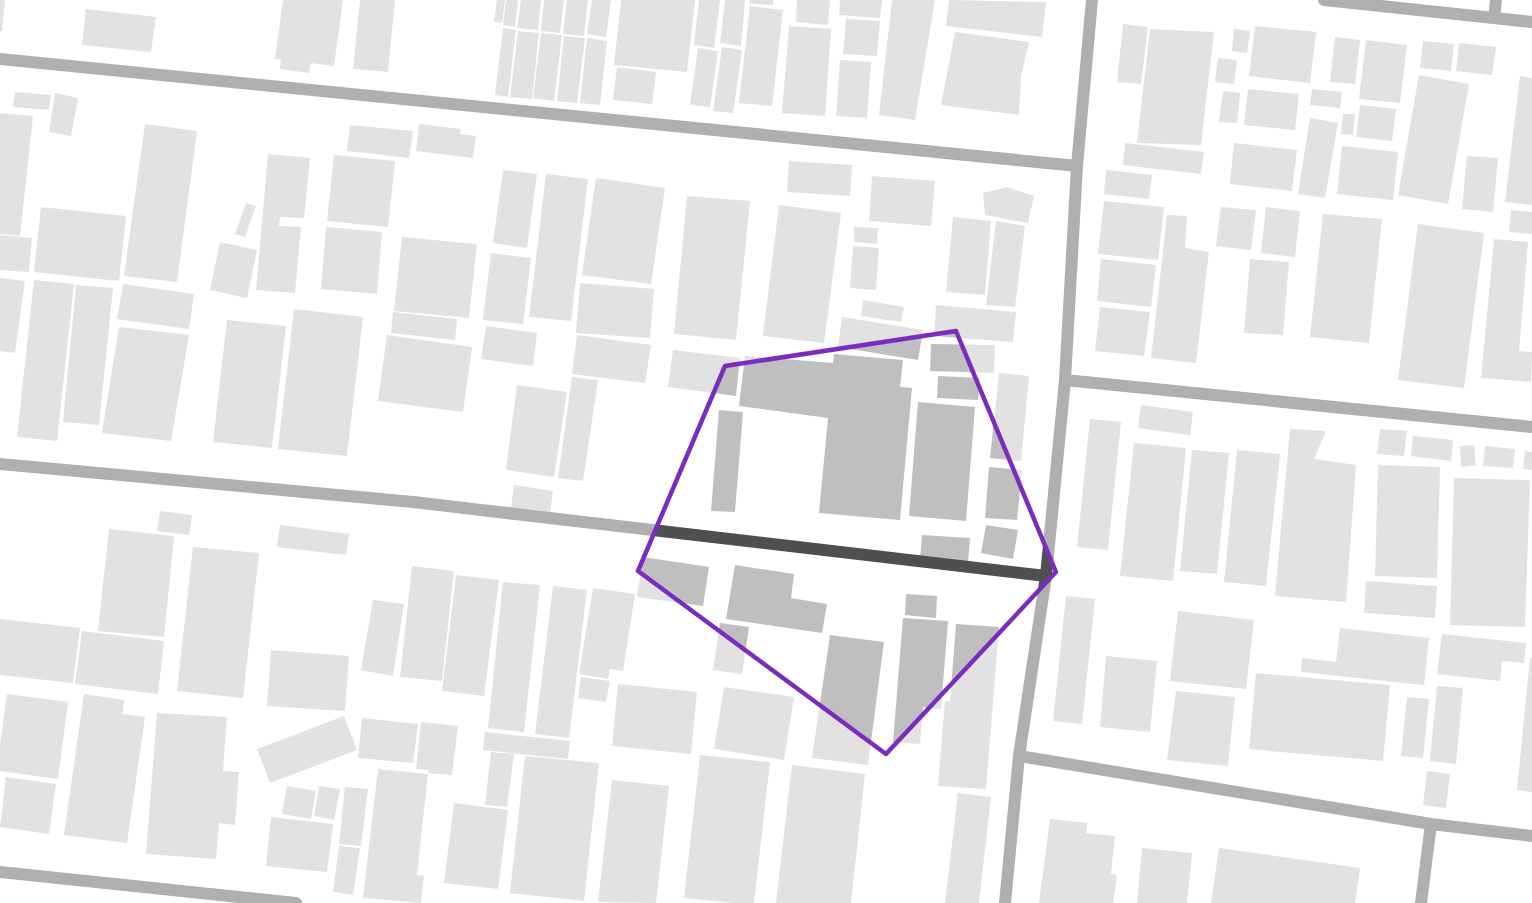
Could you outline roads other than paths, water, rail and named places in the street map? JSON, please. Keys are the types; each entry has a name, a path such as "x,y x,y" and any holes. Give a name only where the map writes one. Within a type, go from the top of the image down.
{"street":[{"path":"1005,903 1019,756 1046,576 1065,380 1077,166 1092,0"},
{"path":"1324,0 1532,22"},
{"path":"1494,18 1496,0"},
{"path":"0,58 1077,166"},
{"path":"1065,380 1532,428"},
{"path":"0,464 413,502 1046,576"},
{"path":"1019,756 1431,824 1532,836"},
{"path":"1421,903 1431,824"},
{"path":"0,872 296,903"}]}
